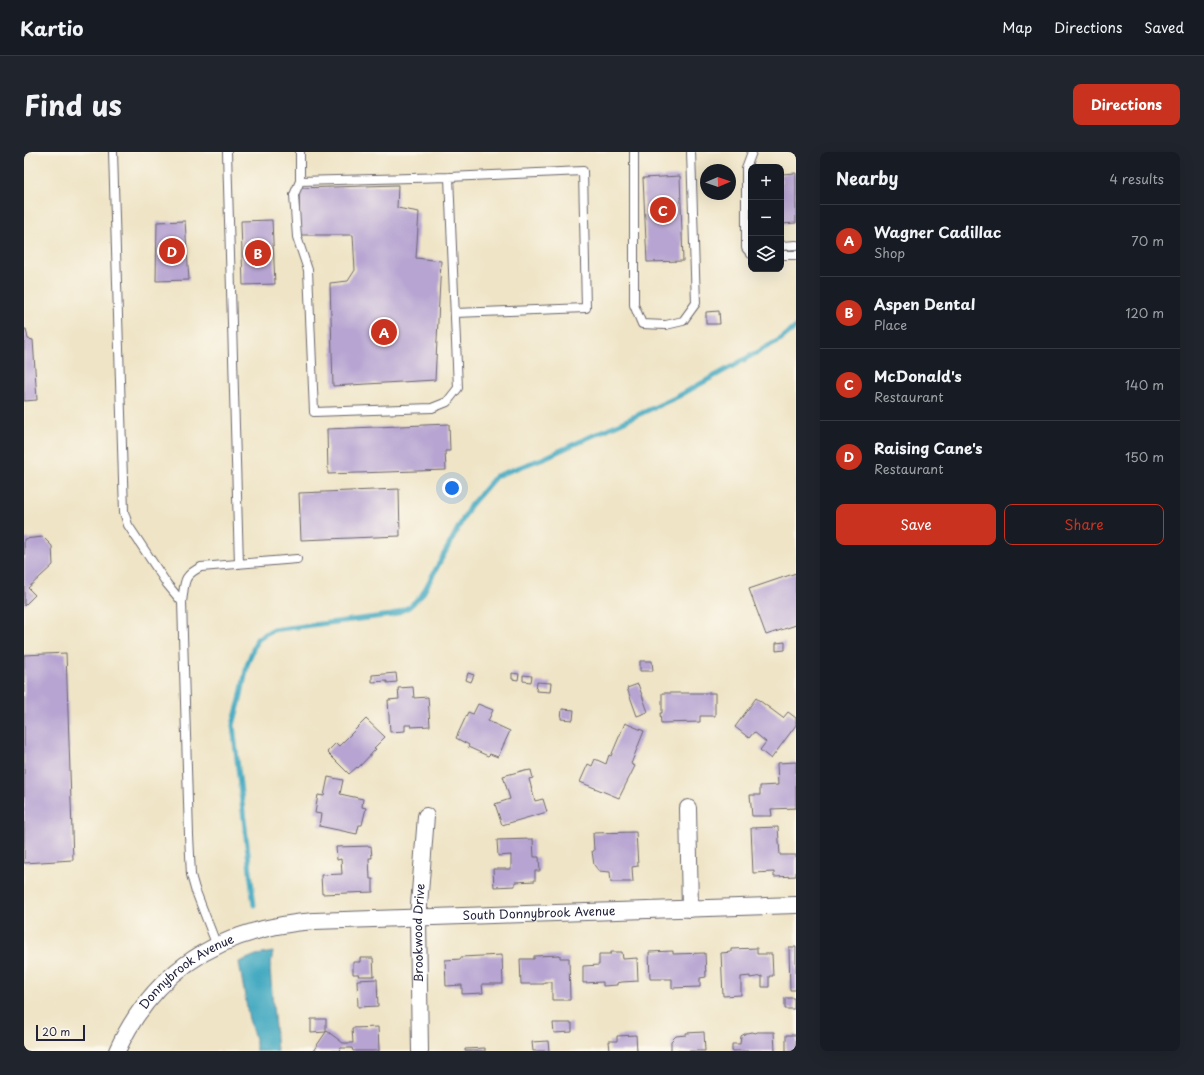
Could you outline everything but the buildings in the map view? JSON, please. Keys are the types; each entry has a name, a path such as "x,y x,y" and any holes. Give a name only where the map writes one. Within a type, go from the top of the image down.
{"street":[{"path":"688,808 690,909"},
{"name":"Brookwood Drive","path":"420,1051 418,918 426,816"},
{"name":"South Donnybrook Avenue","path":"282,925 314,921 796,905"},
{"name":"Donnybrook Avenue","path":"117,1051 133,1019 144,1005 165,981 197,956 244,934 282,925"}],"lane":[{"path":"113,152 124,512 128,525 167,584 182,602"},
{"path":"226,152 239,564"},
{"path":"300,152 300,181 294,195 297,236 308,270 314,412 432,408 447,402 458,388 449,177"},
{"path":"634,152 634,305 642,324 666,325 683,321 696,303 691,152"},
{"path":"749,236 746,168 752,152"},
{"path":"300,181 449,177 583,171 586,308 455,313"},
{"path":"784,246 796,245"},
{"path":"784,255 796,254"},
{"path":"217,946 194,889 191,875 182,602 185,582 191,572 201,567 297,559"}],"water":[{"path":"273,952 270,969 277,1051 256,1051 256,1042 249,1020 239,962 256,955"}],"waterway":[{"path":"254,905 233,725 247,665 257,639 272,630 392,615 409,607 422,595 470,506 496,476 544,458 677,397 781,339 796,327"}],"place":[{"name":"McDonald's","path":"663,210"},
{"name":"Raising Cane's","path":"172,251"},
{"name":"Aspen Dental","path":"258,253"},
{"name":"Wagner Cadillac","path":"384,332"}]}
